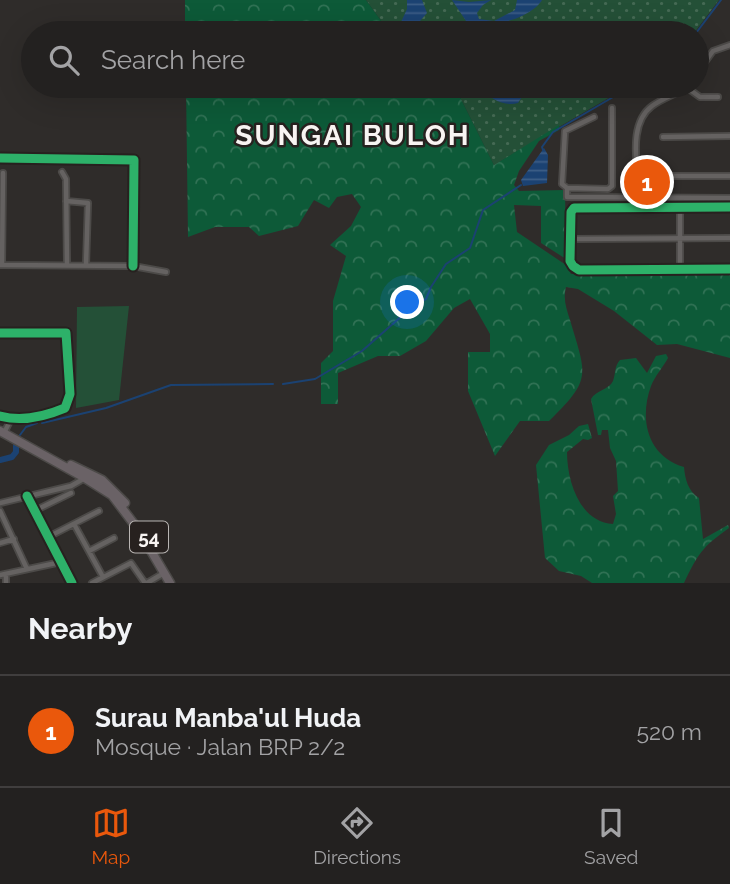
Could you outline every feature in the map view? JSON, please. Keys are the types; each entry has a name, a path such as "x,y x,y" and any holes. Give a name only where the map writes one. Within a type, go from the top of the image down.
{"highway":[{"name":"54","path":"2,432 54,460 102,480 118,495 144,529 173,583"},
{"path":"71,467 82,472 85,478 97,480 118,495"},
{"name":"54","path":"85,478 108,492 125,510 161,575 173,583"}],"street":[{"path":"709,56 713,51 730,45"},
{"path":"709,97 718,97"},
{"path":"665,98 654,104 644,115 637,134 637,170 645,176 730,176"},
{"path":"594,117 565,131 562,184 567,188 608,189 612,186 611,108"},
{"path":"663,137 730,136"},
{"path":"0,158 134,160 133,266"},
{"path":"62,172 66,179 67,265"},
{"path":"3,173 1,265 133,266 166,272"},
{"path":"567,188 567,197 730,198"},
{"path":"574,188 574,197"},
{"path":"66,201 88,203 86,265"},
{"path":"730,207 576,207 571,212 571,264 579,270 730,269"},
{"path":"680,207 680,269"},
{"path":"571,239 730,238"},
{"path":"0,333 65,333 70,394 65,408 52,414 1,419"},
{"path":"2,432 11,419"},
{"path":"71,467 76,478 71,485"},
{"path":"0,503 71,485 85,478"},
{"path":"34,511 71,492"},
{"path":"27,496 72,583"},
{"path":"0,511 27,569"},
{"path":"48,537 99,511"},
{"path":"74,524 102,580"},
{"path":"89,551 114,538"},
{"path":"0,543 14,539"},
{"path":"6,583 3,575 61,562"},
{"path":"92,583 131,563 146,583 161,575 161,583"}],"green space":[{"path":"185,0 366,0 381,21 185,21"},
{"path":"366,0 719,0 703,21 381,21"},
{"path":"186,98 460,98 494,165 559,125 559,130 539,141 519,171 514,185 519,191 565,190 566,259 541,243 541,206 514,205 517,232 566,265 571,274 730,274 730,358 677,344 657,345 614,311 578,289 566,287 566,307 582,365 579,385 549,421 520,421 495,456 468,391 468,352 490,352 490,334 470,299 454,308 426,341 400,356 378,356 338,373 338,404 321,404 321,363 333,351 333,301 346,256 330,245 351,226 361,207 352,194 337,197 329,208 314,200 298,226 259,236 249,227 215,227 188,237"},
{"path":"460,98 608,98 494,165"},
{"path":"129,306 119,400 76,408 77,307"},
{"path":"666,354 668,358 653,382 647,399 646,423 649,435 662,454 671,462 684,467 688,484 699,498 703,539 728,525 729,528 702,552 684,583 592,583 581,576 559,571 545,558 536,465 549,445 569,435 579,426 588,424 592,438 583,439 567,452 569,475 577,498 591,516 613,524 616,514 613,496 618,491 616,461 610,448 608,430 602,430 601,435 598,435 591,399 611,384 620,360 636,358 647,373 656,356"}],"water":[{"path":"407,0 422,0 427,13 420,21 401,21 407,9"},
{"path":"452,0 491,0 477,13 479,19 494,21 466,21"},
{"path":"517,0 542,0 535,8 511,20 494,21 515,10"},
{"path":"492,98 521,98 518,103 502,103"},
{"path":"544,148 548,155 547,183 523,186 521,180"}],"waterway":[{"path":"705,21 721,0"},
{"path":"543,150 542,147 553,132 611,98"},
{"path":"283,384 315,379 362,351 412,307 426,299 446,264 470,248 483,210 521,185"},
{"path":"42,423 106,408 171,385 273,384"},
{"path":"20,435 26,427 37,423"},
{"path":"0,460 12,457 16,446"}],"cycle path":[{"path":"0,158 134,160 133,266"},
{"path":"730,207 574,208 571,212 570,261 579,270 730,269"},
{"path":"0,333 66,333 70,394 65,408 50,413 25,418 0,416"},
{"path":"27,496 72,583"}],"place":[{"name":"Surau Manba'ul Huda","path":"647,182"}],"district":[{"name":"SUNGAI BULOH","path":"353,135"}]}
